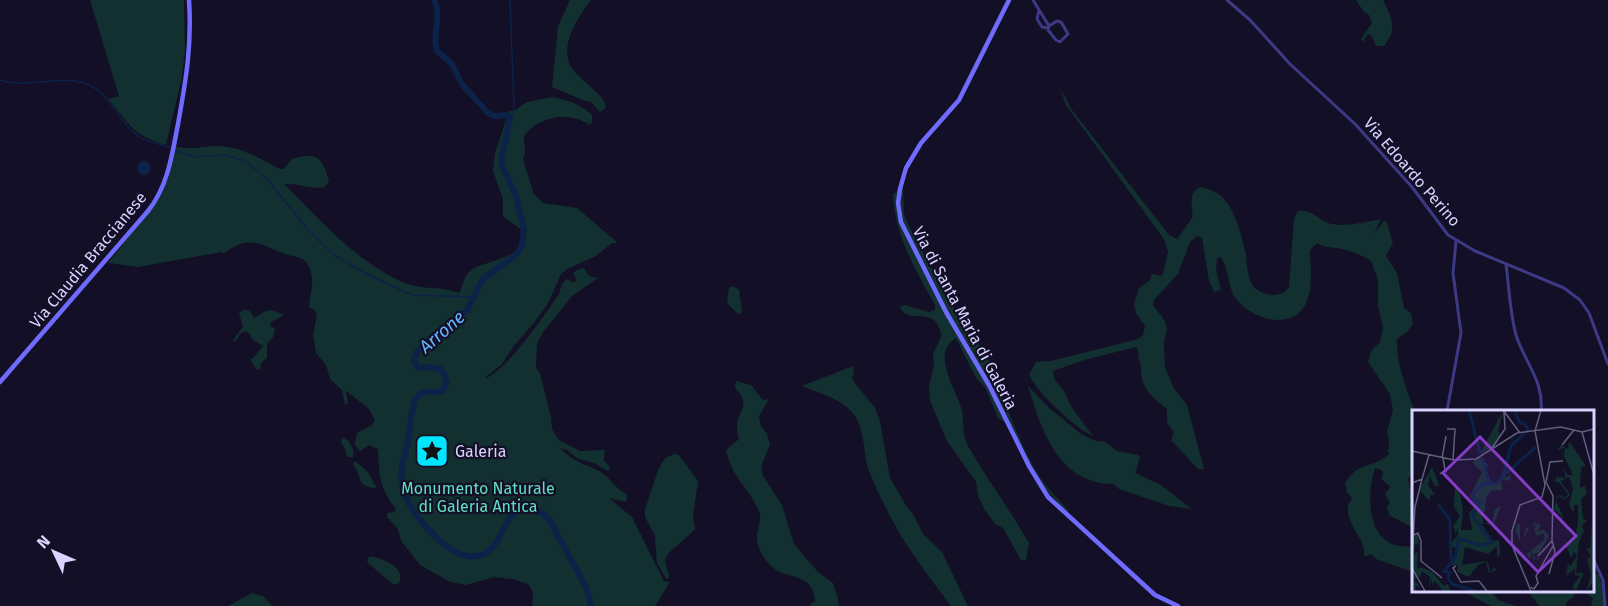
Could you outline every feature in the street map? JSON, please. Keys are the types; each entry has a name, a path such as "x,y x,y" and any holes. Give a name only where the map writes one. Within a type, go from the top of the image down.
{"street":[{"name":"Via Claudia Braccianese","path":"0,382 148,211 159,195 171,162 187,79 191,46 189,0"},
{"name":"Via di Santa Maria di Galeria","path":"1009,0 958,100 921,143 906,168 898,203 901,222 946,312 1048,497 1155,595 1178,606"},
{"path":"1033,0 1039,10 1049,27 1058,41 1068,36 1068,32 1059,21 1049,27 1042,27 1036,19 1039,10"},
{"name":"Via Edoardo Perino","path":"1227,0 1250,20 1290,64 1355,124 1412,187 1444,230 1456,241 1556,284 1580,300 1589,313 1608,364"},
{"path":"1446,410 1461,333 1453,273 1456,241"},
{"path":"1506,264 1515,328 1524,355 1539,386 1541,410"},
{"path":"1593,558 1603,580 1605,606"}],"green space":[{"path":"90,0 184,0 185,50 182,77 166,145 138,132 108,99 119,96"},
{"path":"570,0 591,0 572,31 567,48 570,65 574,71 604,101 606,108 600,112 591,102 552,87 558,26"},
{"path":"1356,0 1383,0 1392,23 1391,34 1384,46 1376,46 1372,36 1368,34 1363,42 1361,39 1372,23 1369,15 1364,12"},
{"path":"1060,88 1072,110 1169,235 1177,239 1192,218 1193,193 1200,187 1222,197 1238,225 1251,282 1258,291 1269,295 1281,294 1289,287 1294,218 1298,211 1307,211 1328,223 1341,225 1381,219 1374,233 1385,220 1393,242 1386,256 1397,273 1404,308 1411,313 1413,324 1397,339 1400,367 1415,410 1412,410 1412,476 1408,479 1412,498 1412,527 1389,515 1387,506 1390,503 1385,494 1390,486 1381,479 1382,470 1375,468 1370,495 1371,509 1373,522 1387,541 1398,546 1412,546 1412,572 1376,559 1371,554 1364,557 1362,544 1348,514 1348,506 1352,498 1345,484 1349,477 1360,468 1390,453 1388,452 1387,431 1393,411 1390,394 1368,362 1371,351 1380,342 1383,327 1378,307 1378,280 1371,261 1361,256 1317,243 1310,250 1311,285 1308,299 1299,313 1281,320 1261,317 1237,300 1220,257 1217,259 1216,270 1221,290 1214,292 1209,281 1202,238 1197,236 1190,242 1178,274 1154,300 1153,305 1165,321 1167,330 1164,342 1165,367 1173,387 1187,405 1204,469 1198,469 1171,440 1174,432 1167,423 1167,409 1154,398 1144,384 1136,347 1084,360 1053,371 1055,380 1064,391 1072,408 1093,436 1057,409 1039,390 1029,374 1036,362 1051,361 1138,339 1143,335 1145,326 1136,313 1134,304 1139,288 1150,280 1152,274 1161,276 1163,274 1168,252 1164,239 1066,105"},
{"name":"Monumento Naturale di Galeria Antica","path":"552,97 583,108 592,115 592,122 590,125 573,118 555,118 538,124 524,136 523,160 534,194 543,203 577,208 618,243 612,243 596,256 561,274 549,302 533,324 502,364 486,377 507,362 526,340 559,294 562,284 567,279 577,281 573,273 584,268 589,276 598,278 572,296 544,331 537,343 536,368 540,373 552,429 559,440 580,451 605,450 604,461 610,467 608,471 560,448 573,459 601,472 627,495 626,502 609,498 632,517 664,581 670,582 655,606 532,606 533,592 528,584 513,579 494,577 466,585 450,582 420,565 402,542 397,528 387,517 387,513 394,512 396,509 386,494 381,480 378,449 369,445 360,451 355,445 357,433 372,425 375,420 368,408 346,391 348,403 345,405 342,390 330,379 326,365 316,353 313,334 317,315 315,310 309,307 312,276 308,265 302,259 249,242 233,247 223,254 222,252 138,267 108,263 161,196 169,176 175,146 191,148 218,146 243,151 280,169 284,169 290,161 298,157 315,157 324,166 329,181 325,187 284,184 340,240 371,264 405,283 459,293 470,271 512,253 523,243 525,235 503,216 503,199 493,171 495,153 509,111 527,102"},
{"path":"903,188 904,213 908,224 948,300 990,361 992,368 999,370 1000,378 994,381 1023,447 1037,472 1069,511 1066,512 1038,480 1011,425 998,418 985,387 976,378 956,338 945,353 945,362 962,410 966,442 1029,543 1026,560 1021,560 1003,528 995,524 985,510 978,496 976,482 947,441 930,401 929,385 934,366 933,354 942,335 931,318 907,315 900,307 904,305 929,312 935,310 935,305 907,252 897,223 893,194"},
{"path":"733,286 739,290 741,314 727,303 729,288"},
{"path":"243,310 250,311 254,318 272,310 284,315 271,322 270,326 275,329 273,337 267,344 267,358 257,370 250,359 263,346 245,331 234,342 233,340 243,327 239,313"},
{"path":"853,366 852,378 875,408 880,421 890,478 923,534 942,552 968,606 951,606 915,558 899,532 870,473 856,417 841,403 802,386"},
{"path":"736,381 751,385 763,400 769,399 759,416 770,445 761,466 763,476 782,505 794,544 818,572 833,583 839,606 808,606 815,601 810,585 777,571 764,558 759,549 757,534 760,513 736,476 726,450 739,439 737,425 743,400 735,387"},
{"path":"1028,386 1047,406 1081,434 1096,441 1106,442 1117,451 1138,455 1140,458 1135,473 1161,485 1192,509 1169,506 1119,489 1114,484 1095,482 1079,475 1055,452 1039,420"},
{"path":"343,437 351,445 353,457 347,457 341,442"},
{"path":"674,454 679,455 698,481 693,517 695,529 666,557 665,563 669,579 657,563 655,536 645,517 645,509 658,470 665,458"},
{"path":"355,461 368,472 375,488 362,483 353,464"},
{"path":"370,556 387,561 397,568 401,578 399,583 394,585 368,563"},
{"path":"1593,573 1599,575 1603,588 1604,606 1591,606 1593,598 1581,591 1593,591"},
{"path":"1462,591 1492,591 1498,600 1516,606 1491,606"},
{"path":"1525,591 1573,591 1575,595 1566,603 1566,606 1539,606"},
{"path":"252,593 263,596 273,606 228,606"}],"water":[{"path":"144,161 149,163 151,168 149,173 144,175 139,173 137,168 139,163"}],"waterway":[{"name":"Arrone","path":"434,0 437,13 435,38 437,51 452,64 461,83 488,113 495,116 506,115 510,118 501,163 516,196 524,230 522,246 516,255 483,279 468,309 417,352 414,360 417,367 439,368 447,383 442,392 423,392 415,399 402,468 401,479 404,492 413,510 437,538 452,550 470,556 479,556 487,552 495,544 508,520 518,510 531,508 539,511 550,521 587,589 591,606"},
{"path":"510,0 514,108 510,117"},
{"path":"0,80 11,83 81,82 91,86 105,97 131,131 149,141 169,147"},
{"path":"176,151 195,157 224,155 245,161 267,179 310,232 335,256 373,277 412,295 473,297"}],"place":[{"name":"Galeria","path":"432,451"}]}
